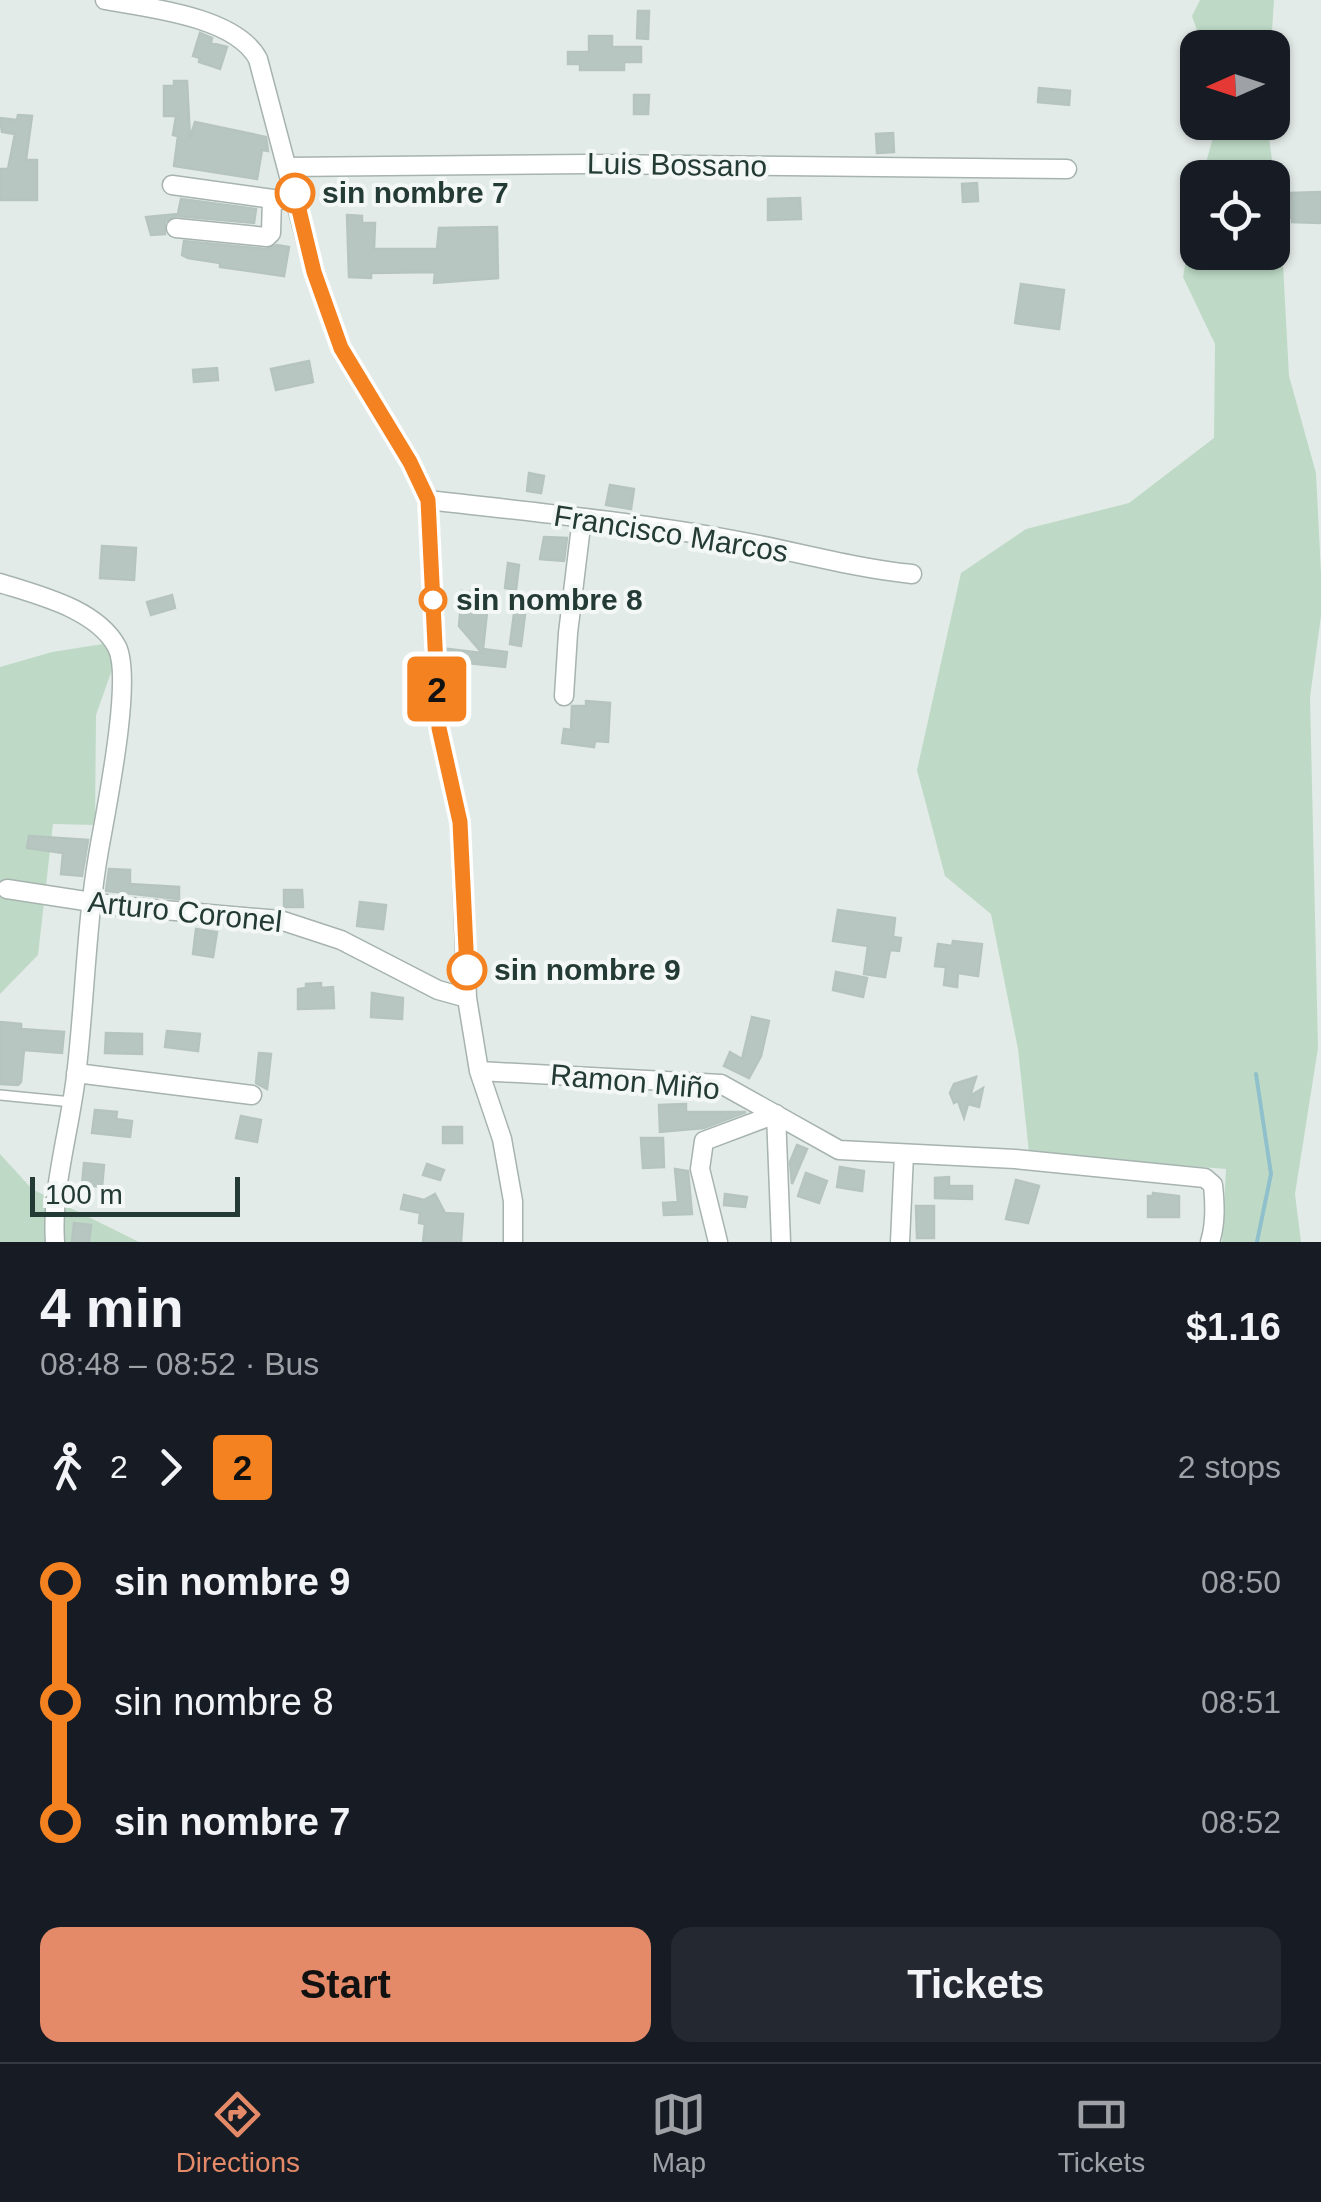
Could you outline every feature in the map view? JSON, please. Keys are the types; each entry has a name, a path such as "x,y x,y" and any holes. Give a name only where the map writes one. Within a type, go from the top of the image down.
{"street":[{"path":"105,0 222,26 244,39 258,59 314,272 341,348 410,462 428,500 439,728 460,822 468,998 479,1071 502,1139 513,1201 512,1242"},
{"name":"Luis Bossano","path":"287,168 587,164 1067,169"},
{"path":"172,184 296,201"},
{"path":"176,228 266,237 270,233 272,199"},
{"name":"Francisco Marcos","path":"428,500 739,541 862,569 912,574"},
{"path":"564,696 582,518"},
{"path":"0,584 62,602 116,644 124,666 109,802 91,903 76,1073 55,1242"},
{"name":"Arturo Coronel","path":"7,889 91,903 280,920 341,940 438,990 468,998"},
{"name":"Ramon Miño","path":"479,1071 721,1084 839,1150 1015,1159 1205,1178 1213,1184 1214,1194 1215,1227 1210,1242"},
{"path":"76,1073 252,1096"},
{"path":"718,1242 700,1169 704,1142 776,1114 781,1242"},
{"path":"900,1242 904,1154"}],"lane":[{"path":"0,1095 72,1102"}],"green space":[{"path":"1200,0 1274,0 1272,30 1197,30 1192,16"},
{"path":"1212,140 1269,140 1272,160 1207,160"},
{"path":"1184,270 1283,270 1289,376 1316,473 1321,616 1310,697 1318,1048 1295,1194 1301,1242 1222,1242 1226,1169 1029,1153 1018,1049 991,914 945,876 917,770 961,573 1026,529 1129,503 1214,438 1215,344 1183,277"},
{"path":"122,641 96,715 95,825 53,824 38,955 0,994 0,667 52,652"},
{"path":"0,1154 32,1189 139,1242 0,1242"}],"building":[{"path":"638,11 649,11 648,39 637,38"},
{"path":"200,33 212,38 211,43 227,47 220,69 193,56"},
{"path":"589,36 612,36 612,47 641,47 641,62 624,62 624,70 580,70 580,64 568,64 568,52 589,52"},
{"path":"174,81 187,81 190,138 195,122 266,137 268,151 262,150 257,179 174,166 176,116 164,116 164,86 174,86"},
{"path":"1039,88 1070,91 1069,105 1038,102"},
{"path":"634,95 649,95 648,114 634,114"},
{"path":"18,115 32,116 26,160 37,160 37,200 0,200 0,169 8,169 15,134 2,132 0,118 17,120"},
{"path":"893,133 894,152 877,153 876,134"},
{"path":"977,183 978,201 963,202 962,184"},
{"path":"1321,192 1321,223 1292,222 1291,193"},
{"path":"800,198 801,219 768,220 768,199"},
{"path":"181,199 256,209 254,223 176,216 165,222 165,234 151,235 146,217 178,214"},
{"path":"347,215 362,216 362,223 375,223 374,249 437,249 439,228 497,227 498,278 434,283 435,272 349,277"},
{"path":"184,241 266,249 277,245 289,247 284,276 188,258 182,255"},
{"path":"1021,284 1064,290 1059,329 1015,323"},
{"path":"309,361 313,382 276,390 271,369"},
{"path":"217,368 218,380 194,382 193,370"},
{"path":"529,473 544,476 541,493 527,491"},
{"path":"610,485 634,489 631,509 606,505"},
{"path":"544,537 567,538 564,561 540,559"},
{"path":"102,546 136,548 134,580 100,578"},
{"path":"508,563 519,565 516,590 505,588"},
{"path":"462,591 489,594 483,649 507,652 505,667 448,661 448,649 482,653 459,626"},
{"path":"172,595 175,608 151,615 147,602"},
{"path":"515,606 526,607 521,646 510,644"},
{"path":"586,701 610,703 608,742 595,741 594,747 562,743 564,729 571,730 572,706 586,706"},
{"path":"29,836 88,840 82,876 61,874 63,853 27,848"},
{"path":"109,869 130,870 130,884 179,887 179,899 106,891"},
{"path":"284,890 302,890 303,907 284,907"},
{"path":"360,902 386,905 383,929 357,926"},
{"path":"838,910 895,918 893,937 901,938 899,951 890,950 885,977 864,974 868,946 833,941"},
{"path":"196,929 217,932 213,957 193,954"},
{"path":"953,941 982,944 978,976 958,973 957,987 944,985 946,967 935,966 938,944 952,946"},
{"path":"836,972 867,978 863,997 833,990"},
{"path":"321,983 321,988 333,987 334,1008 298,1009 298,989"},
{"path":"372,993 403,998 402,1019 371,1017"},
{"path":"752,1017 769,1021 761,1056 749,1078 724,1066 730,1052 742,1059"},
{"path":"0,1022 21,1024 21,1029 64,1032 62,1053 24,1050 21,1082 0,1084"},
{"path":"167,1031 200,1034 198,1051 165,1047"},
{"path":"106,1033 142,1034 142,1054 105,1053"},
{"path":"259,1053 271,1054 267,1089 256,1083"},
{"path":"976,1077 970,1096 983,1088 979,1107 968,1104 964,1118 958,1101 954,1103 950,1093 954,1084"},
{"path":"686,1104 686,1112 746,1112 704,1128 660,1132 659,1105"},
{"path":"95,1110 117,1112 116,1119 132,1121 130,1137 92,1133"},
{"path":"241,1116 261,1120 257,1142 236,1138"},
{"path":"443,1127 462,1127 462,1143 443,1143"},
{"path":"641,1138 663,1138 664,1167 643,1168"},
{"path":"797,1145 807,1149 792,1184 790,1162"},
{"path":"84,1163 104,1165 102,1187 82,1185"},
{"path":"427,1164 444,1170 440,1180 423,1175"},
{"path":"840,1167 864,1171 862,1191 837,1187"},
{"path":"675,1169 688,1171 692,1214 664,1215 663,1203 678,1202"},
{"path":"806,1173 827,1181 819,1203 798,1196"},
{"path":"949,1177 949,1186 972,1186 972,1199 935,1198 935,1178"},
{"path":"1016,1180 1039,1186 1028,1223 1006,1219"},
{"path":"435,1194 445,1213 463,1214 461,1242 423,1242 425,1224 419,1223 420,1213 401,1209 404,1195 424,1200"},
{"path":"725,1194 747,1197 745,1207 724,1205"},
{"path":"1148,1196 1179,1196 1179,1217 1148,1217"},
{"path":"916,1206 934,1206 934,1238 917,1238"},
{"path":"74,1223 91,1225 89,1242 72,1242"}],"waterway":[{"path":"1256,1074 1271,1174 1257,1242"}],"bus line":[{"name":"2","path":"295,193 314,272 341,348 410,462 428,500 439,728 460,822 467,970"}],"place":[{"name":"sin nombre 7","path":"295,193"},
{"name":"sin nombre 8","path":"433,600"},
{"name":"sin nombre 9","path":"467,970"}]}
